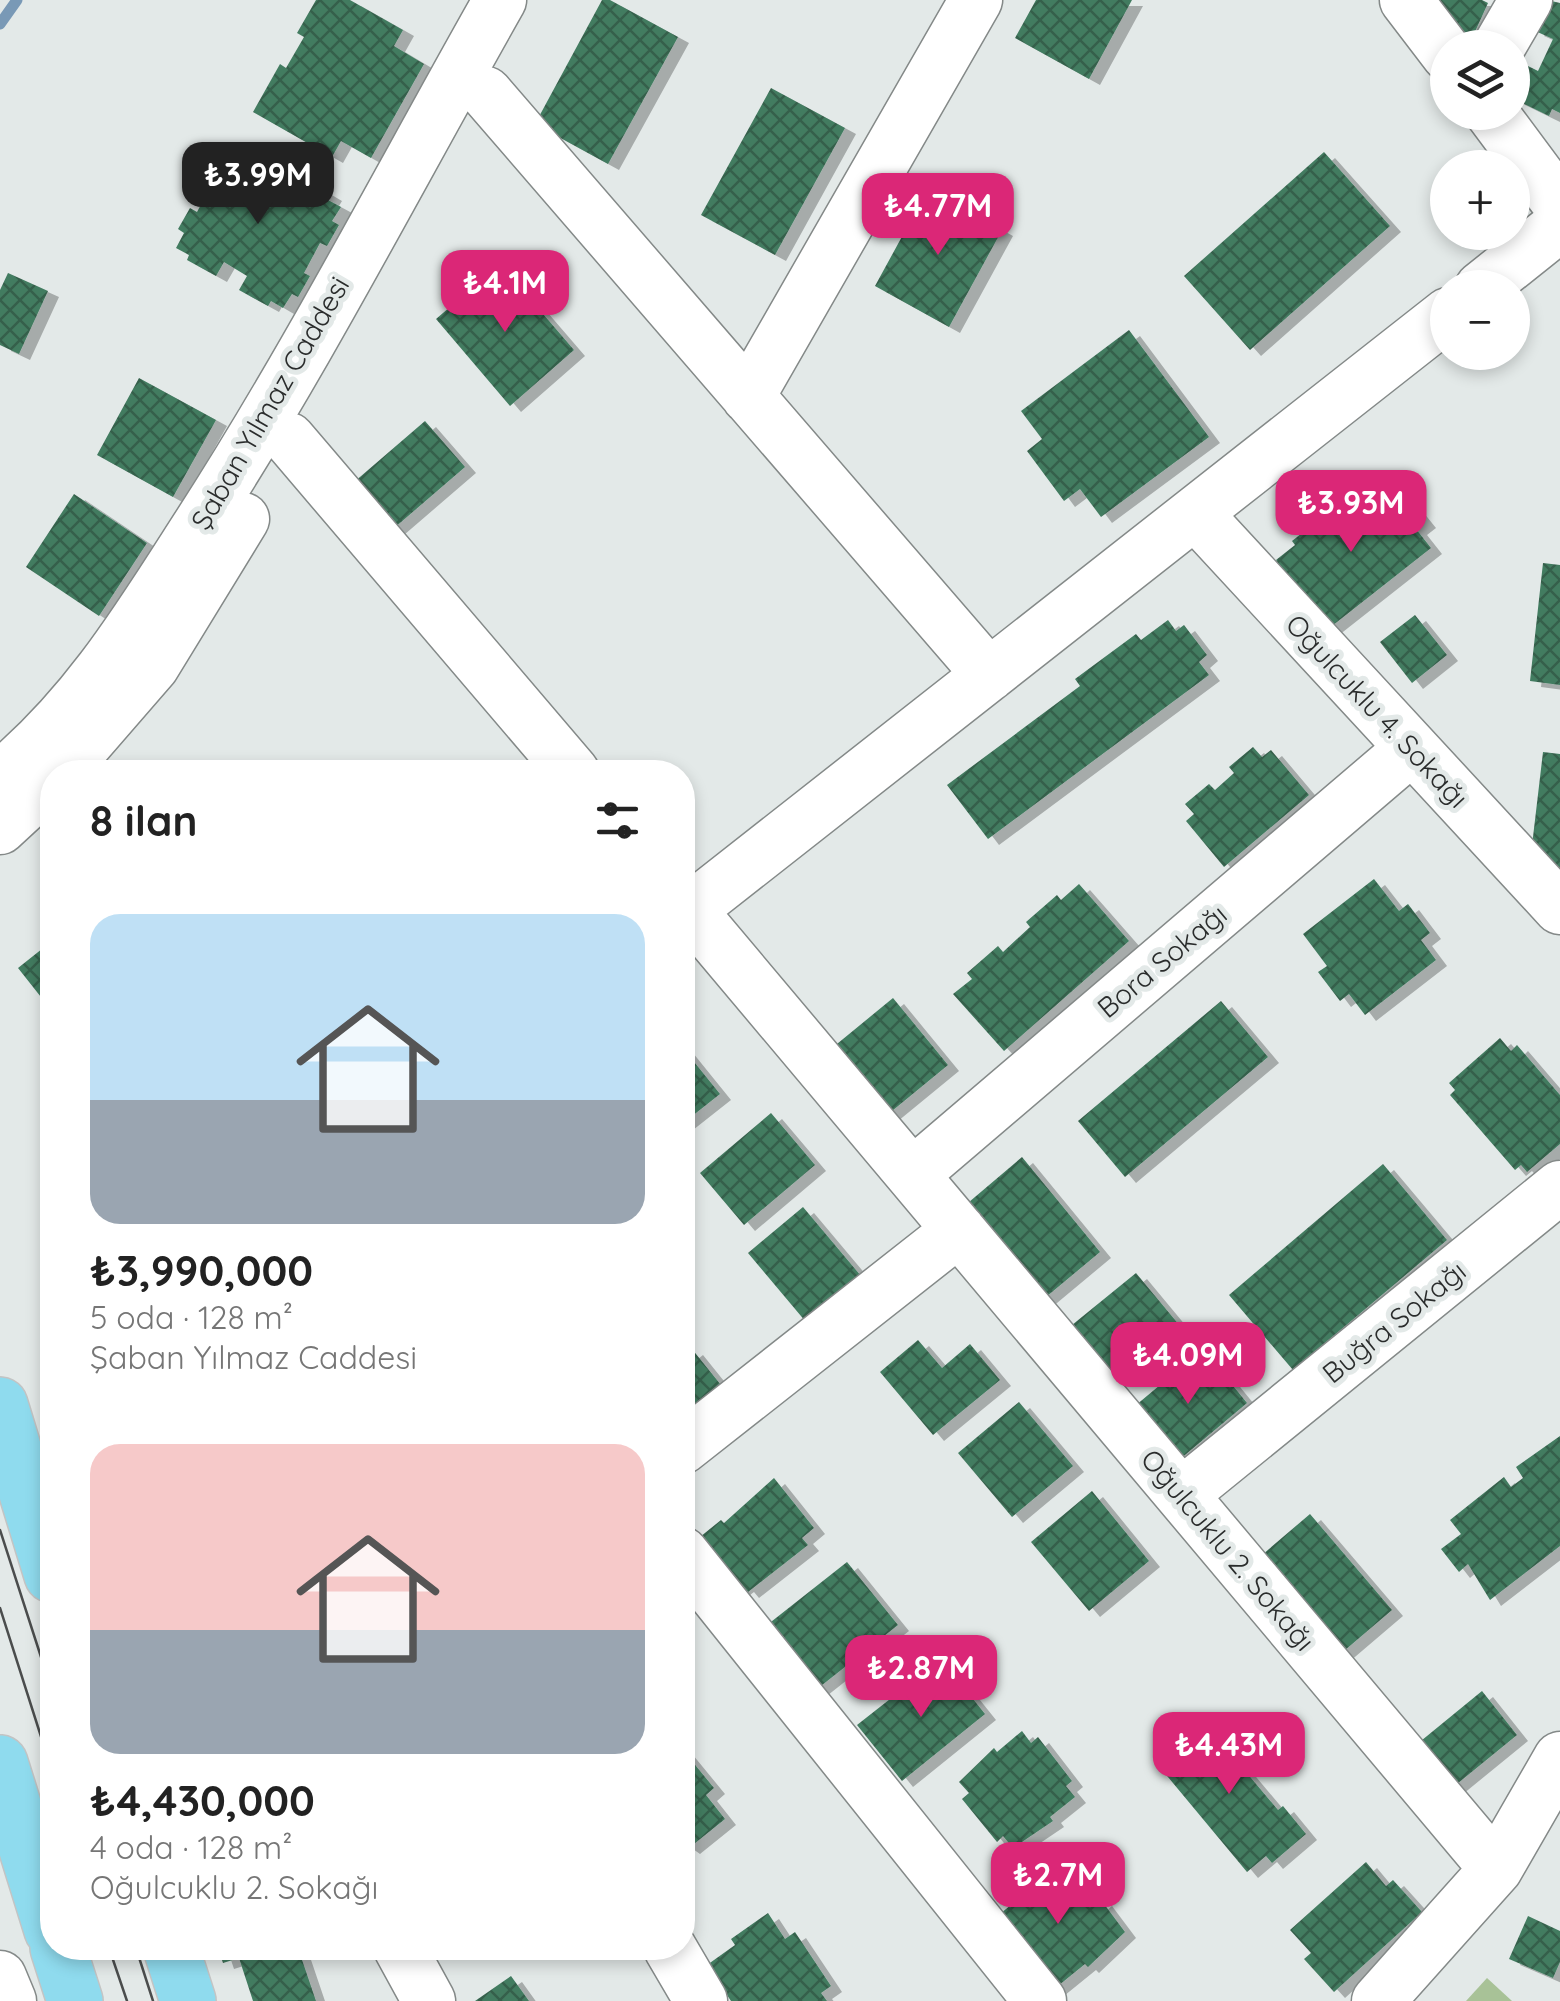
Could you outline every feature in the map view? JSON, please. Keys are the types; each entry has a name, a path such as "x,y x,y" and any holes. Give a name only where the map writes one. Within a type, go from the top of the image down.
{"main road":[{"path":"0,1405 40,1536"},
{"path":"1,1769 40,1892"},
{"path":"62,1960 75,2001"},
{"path":"175,1960 188,2001"}],"street":[{"name":"Şaban Yılmaz Caddesi","path":"0,776 50,733 109,664 220,493 500,0"},
{"name":"Şaban Yılmaz Caddesi","path":"72,760 121,707 162,651 289,439 538,0"},
{"path":"748,397 976,0"},
{"path":"1406,0 1430,31"},
{"path":"1508,30 1526,0"},
{"path":"486,93 988,675"},
{"path":"1508,130 1552,176"},
{"path":"1504,270 1560,225"},
{"path":"695,901 1430,328"},
{"path":"289,439 564,760"},
{"name":"Oğulcuklu 4. Sokağı","path":"1195,513 1560,908"},
{"name":"Bora Sokağı","path":"913,1174 1412,748"},
{"path":"0,828 40,791"},
{"name":"Oğulcuklu 2. Sokağı","path":"695,921 913,1174 1496,1869"},
{"name":"Buğra Sokağı","path":"1182,1494 1560,1188"},
{"path":"695,1438 959,1230"},
{"path":"695,1569 1040,2001"},
{"path":"1378,2001 1496,1869 1560,1758"},
{"path":"407,1960 429,2001"},
{"path":"677,1960 701,2001"},
{"path":"0,1977 10,2001"}],"green space":[{"path":"1487,1978 1512,2001 1466,2001"}],"building":[{"path":"316,0 350,0 403,30 394,46 424,64 371,158 341,141 332,157 253,112 280,64 286,68 304,37 297,33"},
{"path":"602,0 610,0 678,37 608,164 535,124"},
{"path":"1036,0 1132,0 1089,79 1015,38"},
{"path":"1421,0 1488,3 1476,30 1460,30 1427,14"},
{"path":"1547,0 1560,3 1560,113 1552,109 1549,116 1530,107 1530,67 1538,71 1553,39 1533,30"},
{"path":"771,88 845,128 775,255 701,215"},
{"path":"234,146 247,153 249,149 278,165 270,179 294,192 302,178 331,195 328,200 341,207 332,221 339,225 327,246 320,243 304,273 310,276 298,297 292,294 283,308 271,301 268,306 239,290 247,276 224,262 216,276 187,260 189,255 176,248 184,233 178,229 190,208 197,212 213,182 207,178 219,157 225,161"},
{"path":"1324,152 1390,226 1250,350 1184,276"},
{"path":"928,189 1002,230 949,327 875,286"},
{"path":"500,264 574,350 510,406 436,319"},
{"path":"8,273 48,291 19,354 0,345 0,290"},
{"path":"1129,330 1209,437 1101,517 1080,489 1064,501 1027,451 1042,439 1021,411"},
{"path":"139,378 216,420 173,497 97,455"},
{"path":"425,421 465,467 386,535 346,489"},
{"path":"1371,485 1378,494 1384,489 1395,503 1404,496 1425,522 1416,529 1431,548 1323,633 1276,574 1282,569 1276,560 1295,545 1292,541 1349,496 1352,500"},
{"path":"74,494 147,543 99,616 26,567"},
{"path":"1543,563 1560,565 1560,685 1530,681"},
{"path":"1415,615 1447,655 1412,683 1380,642"},
{"path":"1168,620 1176,631 1184,625 1207,655 1199,662 1209,675 988,839 947,785 1080,686 1075,679 1136,634 1141,640"},
{"path":"1253,747 1262,757 1271,750 1309,795 1224,867 1186,821 1194,814 1185,804 1209,784 1215,790 1234,773 1229,767"},
{"path":"1543,752 1560,754 1560,874 1529,871"},
{"path":"1374,879 1399,911 1408,904 1430,933 1421,940 1436,960 1365,1015 1349,994 1340,1001 1318,972 1327,966 1303,934"},
{"path":"1079,884 1129,941 1004,1051 953,994 972,979 967,973 998,946 1003,952 1030,927 1026,922 1057,895 1061,900"},
{"path":"40,951 40,996 18,968"},
{"path":"893,998 948,1065 881,1120 826,1053"},
{"path":"1221,1001 1268,1057 1125,1177 1078,1121"},
{"path":"1500,1038 1511,1051 1517,1045 1560,1095 1560,1144 1527,1172 1521,1165 1515,1170 1450,1095 1455,1090 1449,1083"},
{"path":"695,1063 720,1094 695,1114"},
{"path":"771,1113 815,1165 744,1225 700,1173"},
{"path":"1022,1157 1100,1252 1040,1302 962,1208"},
{"path":"1383,1164 1447,1240 1293,1370 1229,1295"},
{"path":"803,1207 861,1276 806,1322 748,1253"},
{"path":"1136,1273 1180,1326 1106,1388 1061,1334"},
{"path":"918,1340 942,1368 970,1344 1000,1380 933,1435 880,1372"},
{"path":"1203,1349 1247,1403 1173,1465 1129,1411"},
{"path":"695,1353 733,1400 695,1430"},
{"path":"1019,1402 1073,1466 1012,1517 958,1453"},
{"path":"1560,1436 1560,1546 1490,1600 1468,1564 1459,1572 1441,1549 1461,1534 1450,1520 1504,1477 1511,1487 1523,1478 1516,1467"},
{"path":"774,1478 814,1528 802,1538 808,1545 748,1592 743,1586 731,1595 695,1551 695,1541 721,1520 724,1523"},
{"path":"1092,1491 1149,1561 1089,1611 1031,1542"},
{"path":"1310,1514 1392,1610 1331,1662 1249,1566"},
{"path":"847,1562 898,1625 812,1693 762,1629"},
{"path":"941,1659 985,1714 902,1781 857,1725"},
{"path":"1482,1691 1517,1735 1441,1797 1405,1754"},
{"path":"1205,1714 1229,1742 1224,1746 1278,1810 1283,1806 1306,1834 1272,1863 1266,1856 1247,1872 1158,1765 1177,1749 1171,1742"},
{"path":"1022,1731 1031,1743 1038,1737 1072,1781 1066,1786 1075,1797 1050,1817 1053,1821 1013,1848 1003,1836 997,1842 962,1799 969,1793 959,1782 994,1748 997,1752"},
{"path":"695,1765 714,1788 706,1795 725,1819 695,1843"},
{"path":"1067,1860 1093,1891 1086,1896 1094,1906 1101,1900 1125,1932 1088,1967 1085,1964 1048,1994 990,1922 1027,1892 1024,1889"},
{"path":"1366,1862 1386,1886 1393,1880 1422,1912 1334,1992 1304,1959 1311,1953 1290,1930"},
{"path":"768,1913 785,1939 795,1932 831,1986 821,1993 827,2001 731,2001 707,1965 735,1945 731,1939"},
{"path":"1528,1916 1560,1931 1560,1962 1553,1978 1509,1959"},
{"path":"240,1960 302,1960 316,2001 253,2001"},
{"path":"511,1976 529,2001 475,2001"}],"waterway":[{"path":"0,24 17,0"}],"tram line":[{"path":"0,1530 40,1654"},
{"path":"0,1608 40,1733"},
{"path":"113,1960 127,2001"},
{"path":"140,1960 153,2001"}]}
